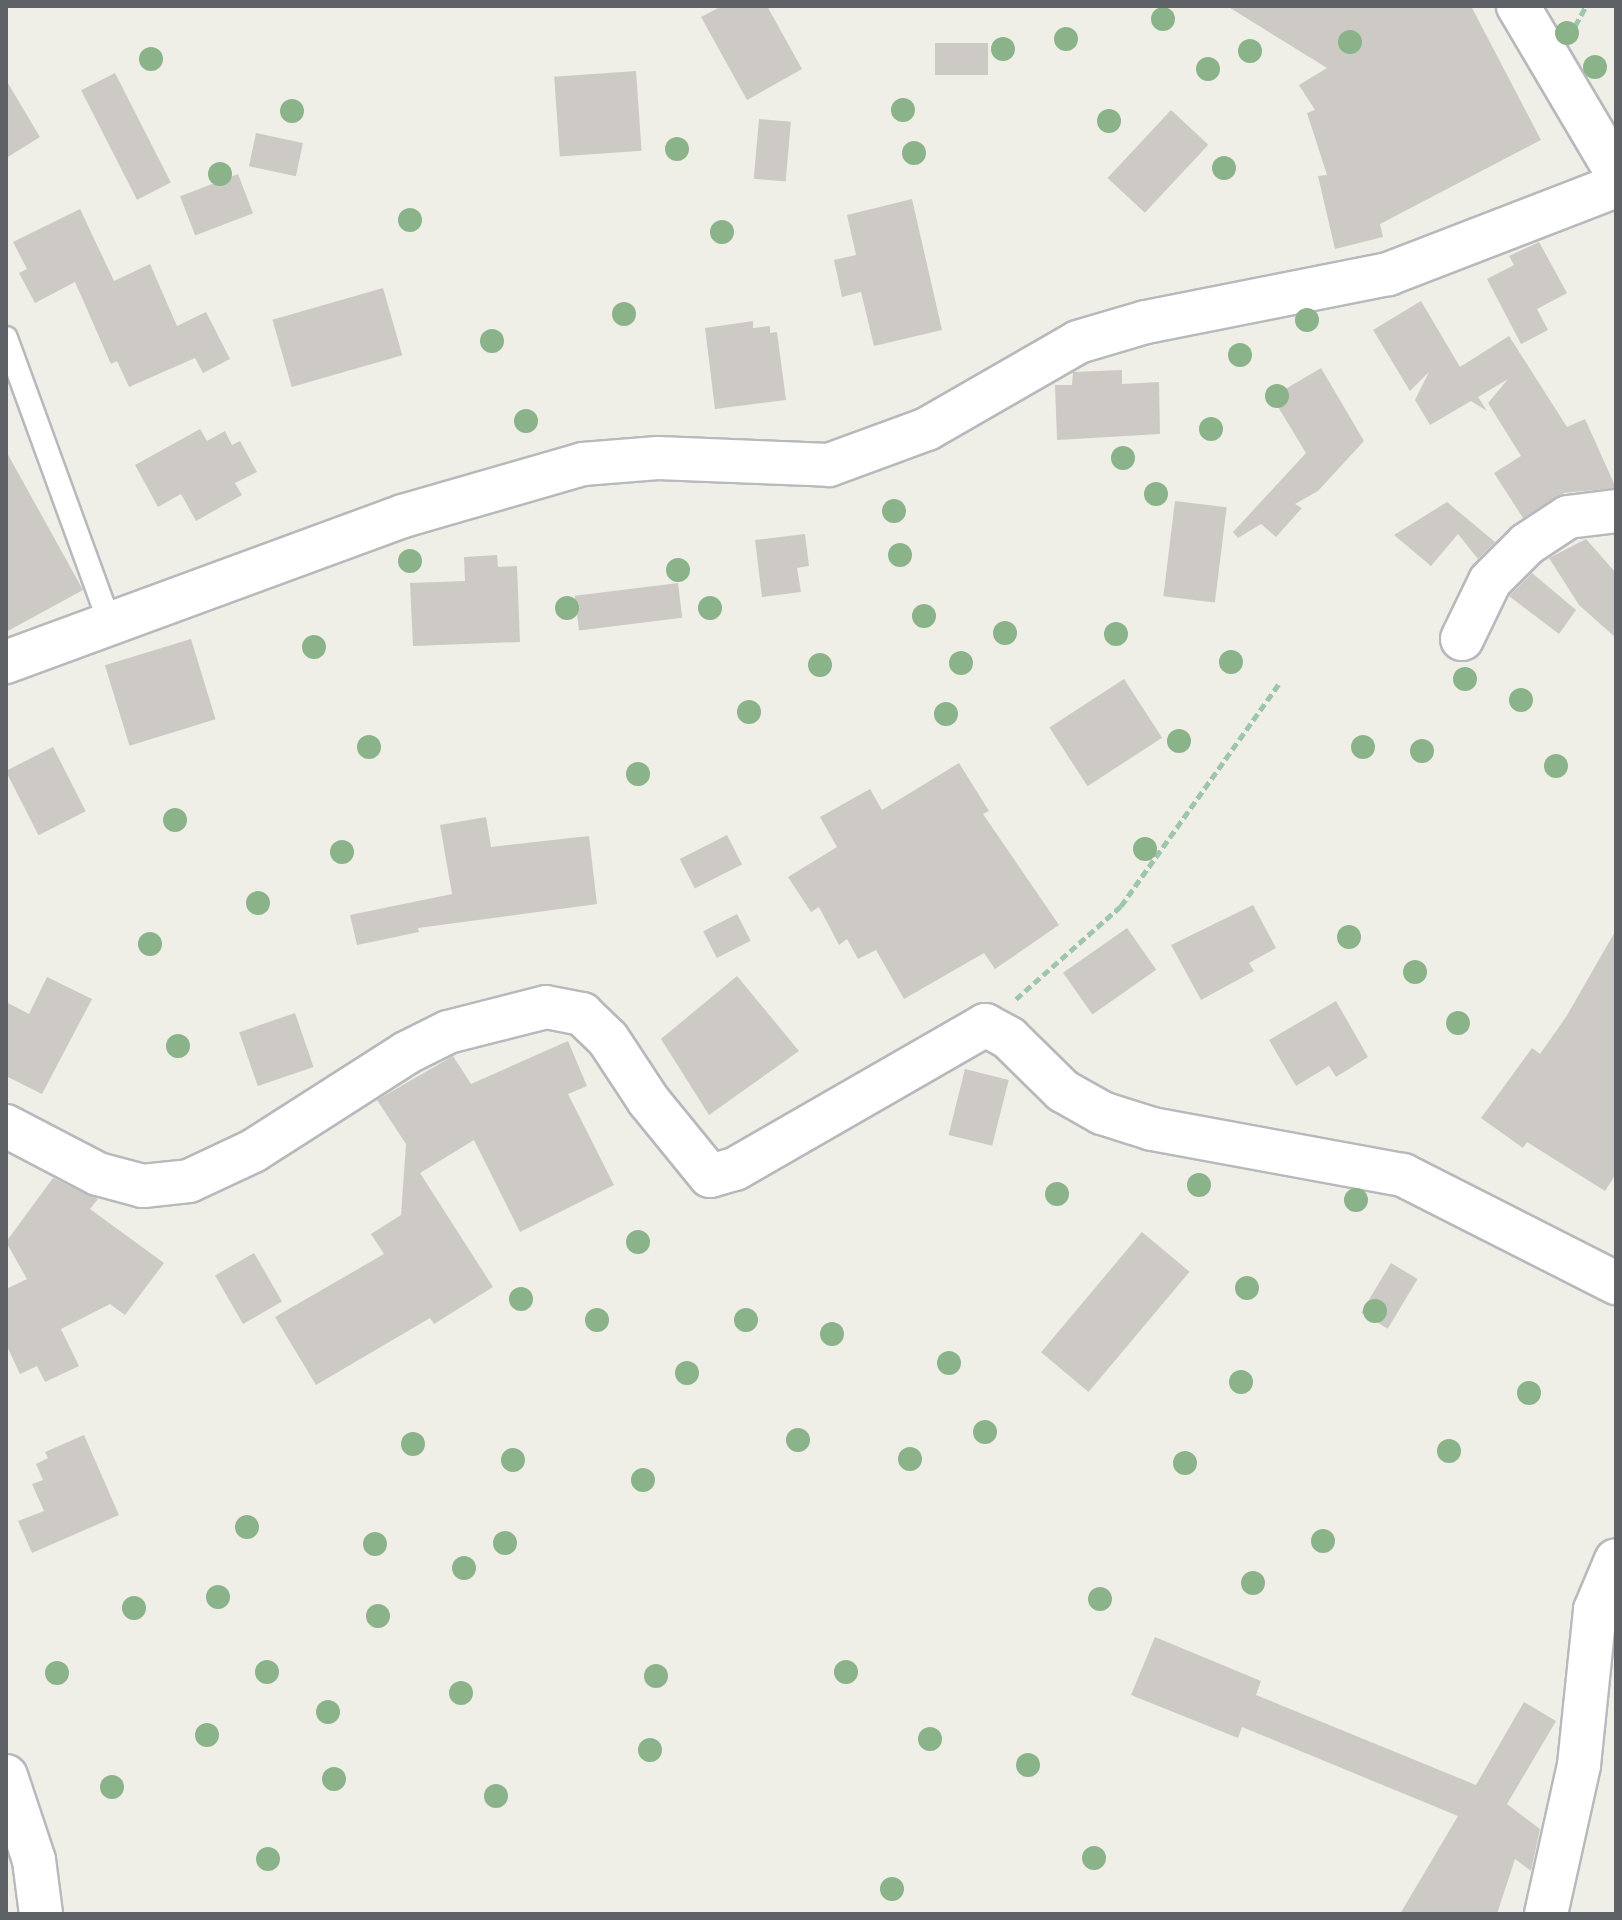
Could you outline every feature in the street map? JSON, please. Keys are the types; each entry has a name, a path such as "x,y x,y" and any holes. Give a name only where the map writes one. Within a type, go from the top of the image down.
{"street":[{"path":"1518,6 1616,172"},
{"path":"6,662 109,621 403,516 583,464 658,458 829,465 927,429 1078,342 1146,322 1388,274 1616,186"},
{"path":"1462,639 1490,581 1527,544 1568,517 1616,511"},
{"path":"6,1126 98,1174 143,1186 189,1181 253,1151 406,1053 448,1032 546,1007 582,1014 608,1039 648,1100 710,1176 735,1169 985,1025 1009,1038 1063,1091 1102,1113 1152,1129 1403,1175 1616,1283"},
{"path":"1546,1914 1579,1765 1595,1610 1616,1560"},
{"path":"6,1776 34,1860 41,1914"}],"lane":[{"path":"6,338 109,621"}],"path":[{"path":"985,1025 1121,906 1279,684"}],"building":[{"path":"722,6 767,6 802,69 747,100 701,17"},
{"path":"1227,6 1471,6 1541,140 1380,224 1383,237 1335,249 1318,176 1327,175 1307,113 1315,110 1299,85 1327,68"},
{"path":"935,43 988,43 988,75 935,75"},
{"path":"636,71 642,151 560,157 554,77"},
{"path":"115,73 171,183 137,200 81,90"},
{"path":"6,80 40,137 6,158"},
{"path":"1171,110 1208,145 1145,213 1108,178"},
{"path":"759,119 791,122 786,182 754,179"},
{"path":"256,133 303,143 296,176 249,166"},
{"path":"238,174 253,213 195,235 180,196"},
{"path":"912,199 942,330 874,346 861,292 842,297 834,260 856,255 847,215"},
{"path":"80,209 114,281 150,264 177,326 206,312 230,359 203,373 195,358 129,387 117,361 111,364 75,282 35,303 19,273 27,269 13,242"},
{"path":"1539,242 1567,293 1537,309 1548,330 1521,344 1487,279 1514,265 1509,256"},
{"path":"383,288 402,355 292,387 272,320"},
{"path":"1421,301 1460,367 1509,336 1567,427 1585,419 1616,488 1564,493 1523,518 1494,473 1521,456 1488,403 1508,379 1478,397 1487,411 1471,401 1430,425 1415,400 1429,372 1410,391 1373,330"},
{"path":"753,321 753,328 770,326 770,333 777,332 786,400 715,409 705,328"},
{"path":"1321,368 1364,441 1318,491 1295,504 1302,508 1276,537 1261,524 1238,538 1233,532 1306,453 1272,397"},
{"path":"1122,370 1122,384 1159,382 1160,434 1057,440 1055,385 1072,385 1073,372"},
{"path":"200,429 207,441 225,431 232,445 240,441 257,472 235,483 242,495 196,521 181,494 158,507 135,465"},
{"path":"6,451 83,590 6,632"},
{"path":"1175,501 1227,507 1215,603 1163,596"},
{"path":"1447,502 1495,542 1478,559 1458,534 1431,566 1394,535"},
{"path":"805,534 809,566 797,568 801,592 762,597 755,540"},
{"path":"1586,539 1616,573 1616,638 1579,605 1549,558"},
{"path":"497,555 498,567 517,566 520,642 413,646 410,583 465,581 464,557"},
{"path":"1532,573 1576,610 1559,634 1509,596"},
{"path":"678,583 682,618 579,630 575,596"},
{"path":"191,639 216,719 129,746 105,665"},
{"path":"1124,679 1162,738 1087,786 1049,727"},
{"path":"53,747 86,811 38,835 6,771"},
{"path":"959,763 989,811 983,814 1059,925 995,969 984,953 904,999 876,950 858,959 847,939 839,945 819,907 811,912 788,877 837,847 820,817 870,789 882,810"},
{"path":"486,817 491,847 589,836 597,904 418,928 419,932 357,945 350,915 452,894 440,825"},
{"path":"727,835 742,864 695,888 680,859"},
{"path":"1253,905 1276,948 1249,963 1254,971 1201,1000 1171,945"},
{"path":"737,914 751,941 717,958 703,931"},
{"path":"1127,928 1156,970 1092,1015 1063,973"},
{"path":"1616,930 1616,1174 1605,1191 1527,1142 1523,1148 1481,1118 1532,1048 1540,1054 1566,1017"},
{"path":"737,976 799,1051 709,1115 661,1039"},
{"path":"47,977 92,999 42,1094 6,1076 6,1002 29,1014"},
{"path":"1336,1001 1368,1057 1336,1077 1329,1066 1296,1086 1269,1040"},
{"path":"295,1013 314,1067 258,1086 239,1032"},
{"path":"568,1041 587,1086 568,1094 614,1185 520,1232 474,1140 420,1173 493,1287 434,1324 430,1318 316,1385 275,1317 384,1254 371,1234 401,1215 406,1144 377,1100 453,1056 471,1084"},
{"path":"965,1069 1009,1080 992,1146 949,1135"},
{"path":"53,1178 98,1199 90,1209 164,1263 125,1315 110,1304 61,1329 79,1366 45,1382 37,1366 20,1374 6,1344 6,1289 27,1279 6,1242"},
{"path":"1142,1232 1189,1272 1089,1392 1041,1352"},
{"path":"254,1253 282,1301 243,1324 215,1276"},
{"path":"1391,1263 1418,1279 1388,1329 1361,1313"},
{"path":"84,1435 119,1515 32,1553 18,1521 44,1511 32,1484 43,1480 36,1464 48,1458 45,1452"},
{"path":"1155,1637 1261,1681 1256,1695 1476,1785 1524,1702 1556,1721 1507,1804 1540,1829 1531,1871 1515,1859 1497,1914 1400,1914 1458,1816 1242,1727 1238,1738 1131,1695"}]}
